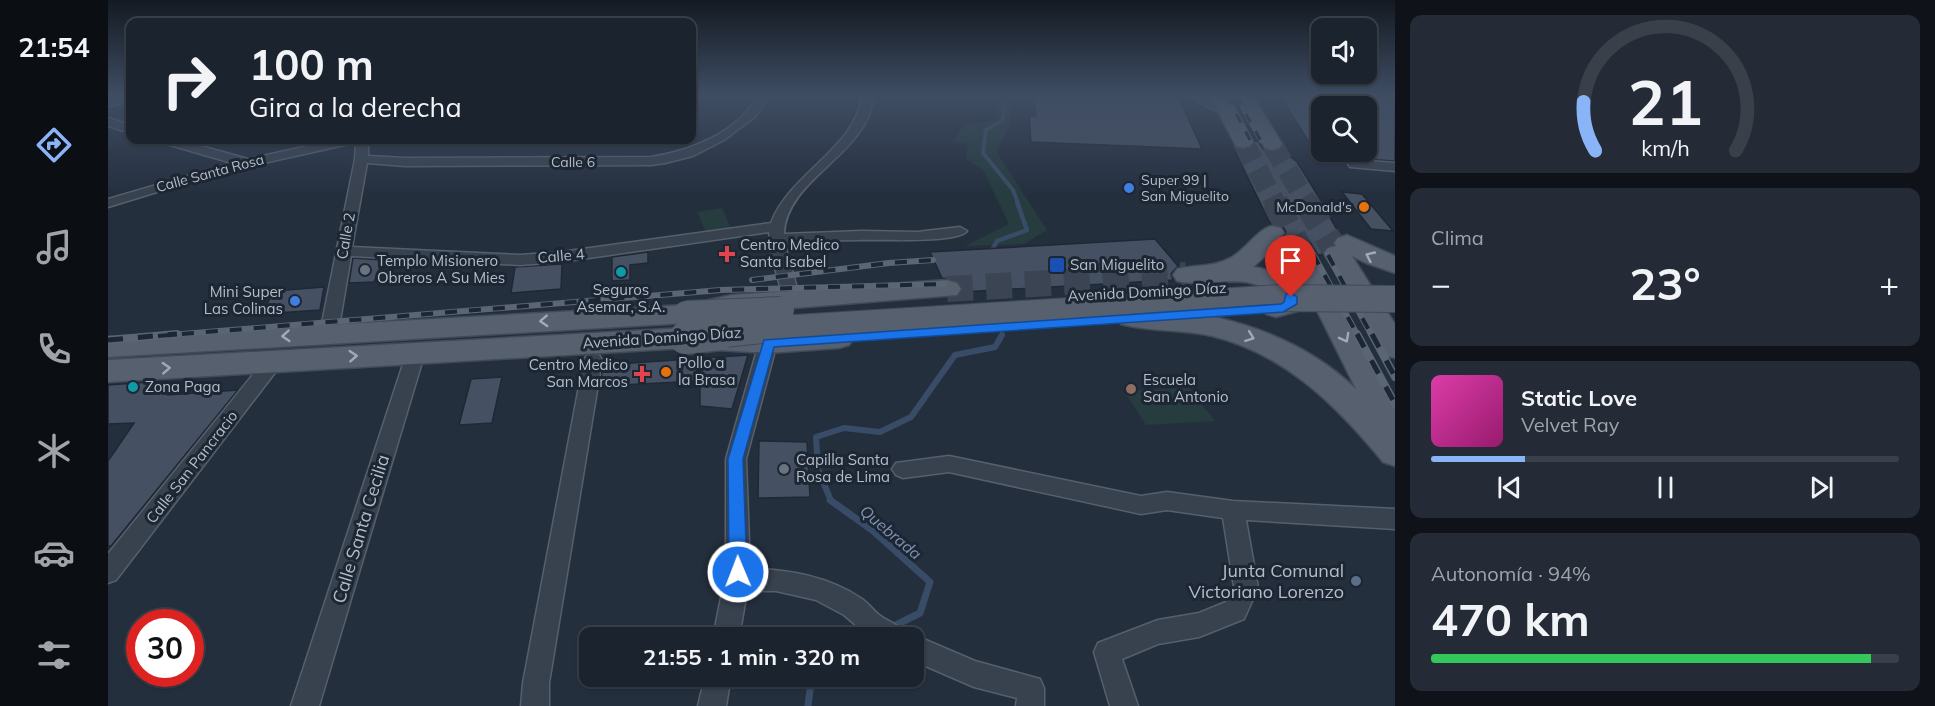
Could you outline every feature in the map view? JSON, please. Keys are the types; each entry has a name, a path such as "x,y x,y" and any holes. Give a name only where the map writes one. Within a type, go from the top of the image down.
{"main road":[{"path":"1236,129 1243,142"},
{"path":"1263,129 1272,144"},
{"path":"1216,275 1247,260 1263,246 1272,233"},
{"path":"1299,248 1395,433"},
{"path":"1395,265 1342,248 1395,348"},
{"path":"685,326 768,343 1283,308 1291,304 1292,300 1288,293 1279,284 1266,278 1251,274 1186,275"},
{"name":"Avenida Domingo Díaz","path":"108,371 416,352 685,326 1232,286 1343,284 1395,286"},
{"path":"685,326 732,304 946,289"},
{"name":"Avenida Domingo Díaz","path":"108,347 329,333 685,326 762,330 1238,300 1345,297 1395,299"},
{"path":"1131,317 1172,318 1212,325 1248,336 1292,356 1345,395 1395,452"},
{"path":"108,340 168,343"}],"street":[{"name":"Calle 6","path":"362,159 405,162 651,161 676,156 705,146 731,129"},
{"path":"792,300 778,233 785,208 855,129"},
{"path":"181,144 246,162"},
{"name":"Calle Santa Rosa","path":"108,203 246,162 330,144"},
{"name":"Calle 2","path":"329,333 362,159 362,144"},
{"path":"1355,164 1395,167"},
{"name":"Calle 4","path":"344,251 520,260 561,258 778,233 917,236 960,231"},
{"path":"728,627 737,580 736,459 768,343"},
{"name":"Calle Santa Cecilia","path":"305,706 416,352"},
{"path":"535,706 536,683 593,360"},
{"name":"Calle San Pancracio","path":"108,572 274,361"},
{"path":"903,469 949,464 1141,505 1167,501 1233,510 1395,519"},
{"path":"1124,706 1107,652 1158,632 1199,625 1235,611 1246,588 1233,510"},
{"path":"737,580 776,580 820,590 853,607 877,627"},
{"path":"924,652 974,674 1031,688 1030,706"},
{"path":"712,706 716,687"}],"green space":[{"path":"961,129 1008,129 996,151 1047,230 1024,244 965,246 1009,224 983,170 966,159 968,144 954,142"},
{"path":"722,208 731,228 706,232 697,212"},
{"path":"1189,388 1215,421 1146,425 1124,391"}],"building":[{"path":"1030,129 1193,129 1202,149 1031,142"},
{"path":"1301,129 1311,129 1311,145"},
{"path":"1377,129 1395,129 1395,161 1377,160"},
{"path":"1255,141 1258,141 1264,150 1273,152 1282,150 1297,162 1312,186 1340,235 1332,242 1332,245 1326,247 1323,255 1318,255 1309,241 1298,238 1288,241 1283,238 1286,232 1283,227 1271,224 1269,221 1235,151 1236,148 1244,150 1251,148"},
{"name":"McDonald's","path":"1342,192 1362,194 1393,231 1371,229"},
{"name":"San Miguelito","path":"1155,239 1178,266 1171,274 1173,280 962,292 963,288 958,281 942,278 930,252"},
{"name":"Seguros Asemar, S.A.","path":"648,252 648,263 630,265 630,280 612,281 612,257"},
{"name":"Templo Misionero Obreros A Su Mies","path":"353,258 383,260 374,282 349,283"},
{"path":"562,264 561,289 511,293 515,267"},
{"name":"Mini Super Las Colinas","path":"324,287 320,310 262,314 274,291"},
{"path":"748,355 732,409 700,406 700,381 600,386 603,365"},
{"path":"502,377 492,423 459,425 471,379"},
{"path":"163,381 155,393 170,392 168,395 238,390 111,546 108,546 108,461 134,423 108,424 108,385"},
{"name":"Capilla Santa Rosa de Lima","path":"759,441 807,442 810,497 758,498"}],"waterway":[{"name":"Quebrada","path":"988,129 983,153 1013,190 1018,203"},
{"name":"Quebrada","path":"990,254 997,241 1027,230 1017,202"},
{"name":"Quebrada","path":"831,501 818,469 816,437 844,428 880,432 911,417 955,355 995,347 1002,335"},
{"name":"Quebrada","path":"831,501 872,530 930,582 920,613 892,627"},
{"name":"Quebrada","path":"808,706 810,687"}],"tunnel":[{"path":"1243,142 1275,203"},
{"path":"1272,144 1307,203"},
{"path":"1275,202 1299,248"},
{"path":"1306,202 1337,253"},
{"path":"947,289 1186,275"}],"railway":[{"path":"1244,129 1250,140"},
{"path":"1254,129 1261,141"},
{"path":"1313,254 1358,336"},
{"path":"1328,255 1372,336"},
{"path":"752,280 889,263 933,260"},
{"path":"158,336 721,290 944,284"},
{"path":"108,340 177,334"},
{"path":"1357,334 1395,404"},
{"path":"1372,334 1395,377"}],"place":[{"name":"Super 99 | San Miguelito","path":"1129,188"},
{"name":"McDonald's","path":"1364,207"},
{"name":"Centro Medico Santa Isabel","path":"727,254"},
{"name":"San Miguelito","path":"1057,265"},
{"name":"Templo Misionero Obreros A Su Mies","path":"365,270"},
{"name":"Seguros Asemar, S.A.","path":"621,272"},
{"name":"Mini Super Las Colinas","path":"295,301"},
{"name":"Pollo a la Brasa","path":"666,372"},
{"name":"Centro Medico San Marcos","path":"642,374"},
{"name":"Zona Paga","path":"133,387"},
{"name":"Escuela San Antonio","path":"1131,389"},
{"name":"Capilla Santa Rosa de Lima","path":"784,469"},
{"name":"Junta Comunal Victoriano Lorenzo","path":"1356,581"}],"route":[{"path":"738,572 736,459 768,343 1283,308 1291,304 1291,297"}]}
